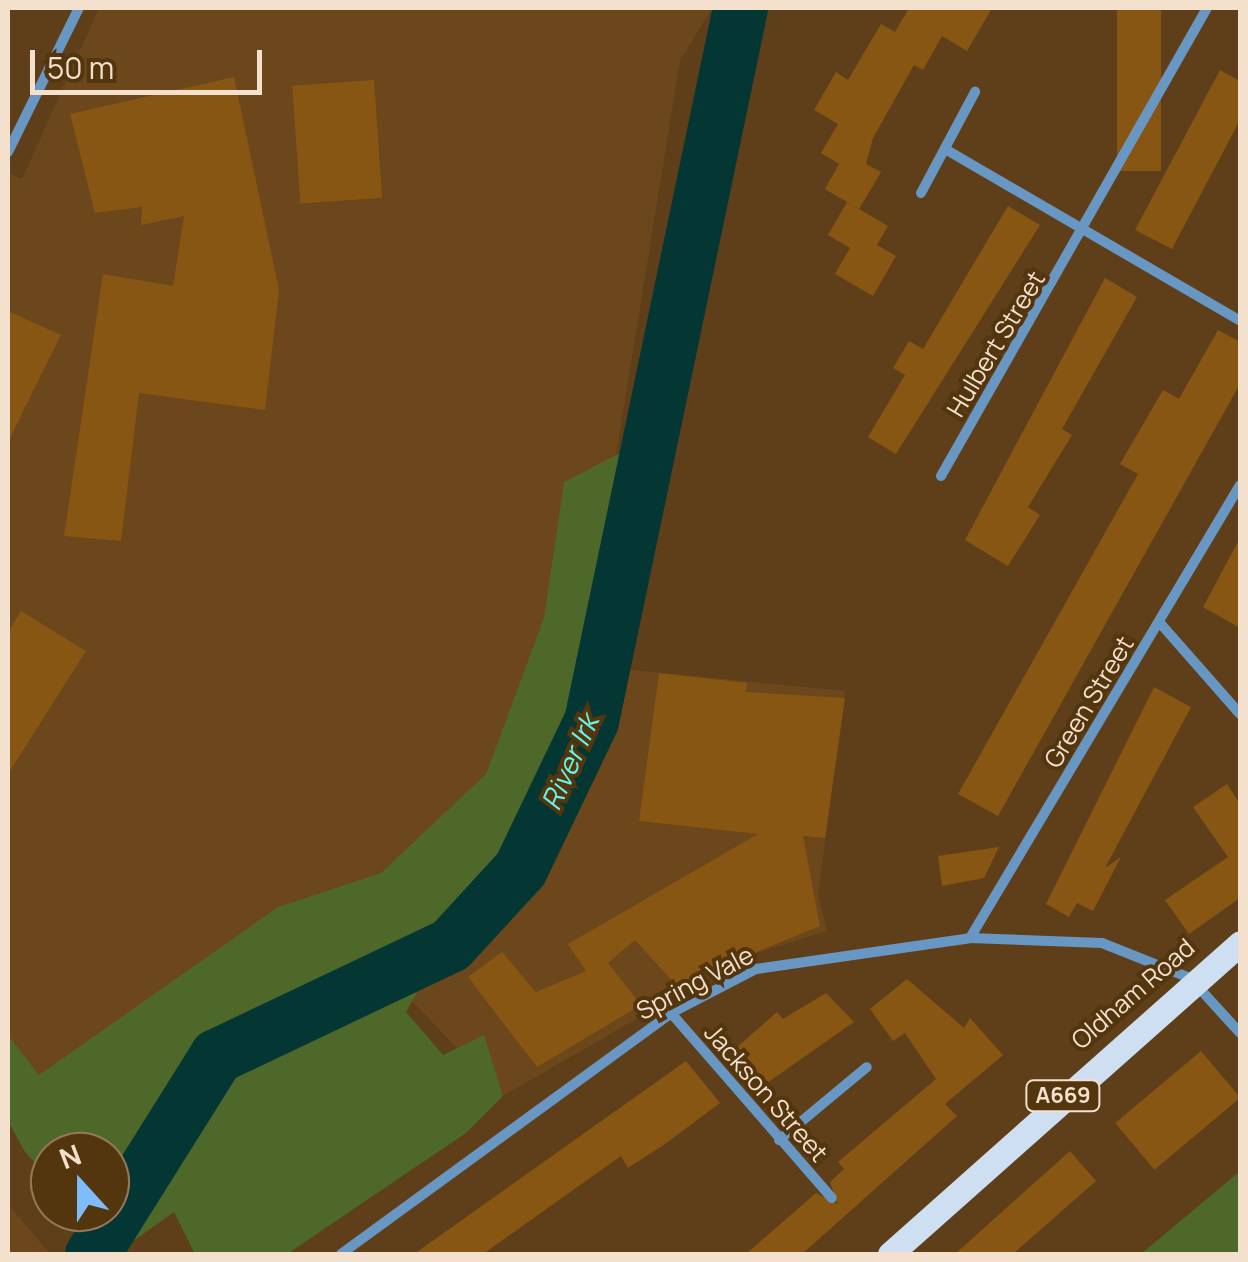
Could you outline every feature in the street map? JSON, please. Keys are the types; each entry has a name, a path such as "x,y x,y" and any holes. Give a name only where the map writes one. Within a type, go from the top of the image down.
{"main road":[{"name":"Oldham Road","path":"890,1254 1190,978 1240,942"}],"street":[{"path":"10,153 79,8"},
{"name":"Hulbert Street","path":"940,476 1086,232 1206,8"},
{"path":"921,193 975,92"},
{"path":"944,149 1240,321"},
{"name":"Green Street","path":"970,938 1240,485"},
{"path":"1160,623 1240,714"},
{"name":"Spring Vale","path":"341,1254 671,1013 756,968 970,938 1102,943 1190,978"},
{"path":"1190,978 1240,1033"},
{"name":"Jackson Street","path":"671,1013 832,1198"},
{"path":"778,1140 867,1067"}],"shaded area":[{"path":"99,8 712,8 680,61 582,665 845,691 818,895 827,931 744,957 503,1096 314,899 8,1125 8,173 22,179"},
{"path":"8,1204 50,1254 8,1254"}],"green space":[{"path":"630,448 600,612 593,751 537,864 429,971 406,1012 443,1055 484,1035 503,1096 466,1133 287,1254 195,1254 174,1212 115,1254 97,1232 130,1232 130,1132 30,1132 30,1157 8,1121 8,1035 39,1075 278,907 381,873 486,774 544,618 564,482"},
{"path":"1240,1171 1240,1254 1141,1254"}],"building":[{"path":"909,8 992,8 967,51 942,36 923,70 914,65 873,138 866,164 881,172 859,209 825,189 839,164 821,153 838,124 814,110 836,72 848,80 881,24 895,32"},
{"path":"1117,8 1161,8 1161,171 1117,171"},
{"path":"1220,70 1240,81 1240,120 1172,249 1135,230"},
{"path":"234,77 279,290 265,410 139,393 121,541 64,536 103,274 173,286 184,216 141,225 142,207 95,213 70,114"},
{"path":"374,80 382,198 300,203 292,86"},
{"path":"847,202 888,226 877,245 896,256 873,296 835,274 850,248 828,235"},
{"path":"1008,206 1040,225 896,454 868,437 905,375 893,368 909,341 923,349"},
{"path":"1105,278 1137,297 1062,429 1072,435 1028,507 1040,515 1008,566 965,540"},
{"path":"8,311 61,335 8,442"},
{"path":"1218,330 1240,342 1240,384 998,816 958,794 1138,474 1120,464 1163,390 1179,399"},
{"path":"1240,538 1240,628 1203,607"},
{"path":"21,611 86,651 8,774 8,632"},
{"path":"659,673 747,683 746,692 845,698 825,838 803,836 820,926 676,985 635,940 608,963 641,1005 537,1067 468,977 502,952 536,992 586,971 568,944 758,834 639,821"},
{"path":"1154,687 1191,707 1105,868 1121,857 1093,911 1077,903 1069,917 1046,904"},
{"path":"1227,784 1240,804 1240,898 1189,934 1165,900 1228,857 1193,807"},
{"path":"999,847 984,878 942,886 938,856"},
{"path":"907,979 964,1028 970,1018 1003,1055 945,1104 957,1116 802,1254 746,1254 816,1193 838,1204 830,1182 844,1169 838,1162 936,1079 905,1033 893,1041 870,1009"},
{"path":"826,993 854,1022 767,1083 735,1049 777,1012 783,1019"},
{"path":"1201,1051 1240,1098 1154,1170 1115,1123"},
{"path":"686,1061 720,1103 665,1144 628,1168 621,1156 483,1254 414,1254"},
{"path":"1070,1151 1096,1181 1013,1254 955,1254"}],"waterway":[{"name":"River Irk","path":"92,1254 216,1056 450,945 520,869 591,721 740,8"}]}
